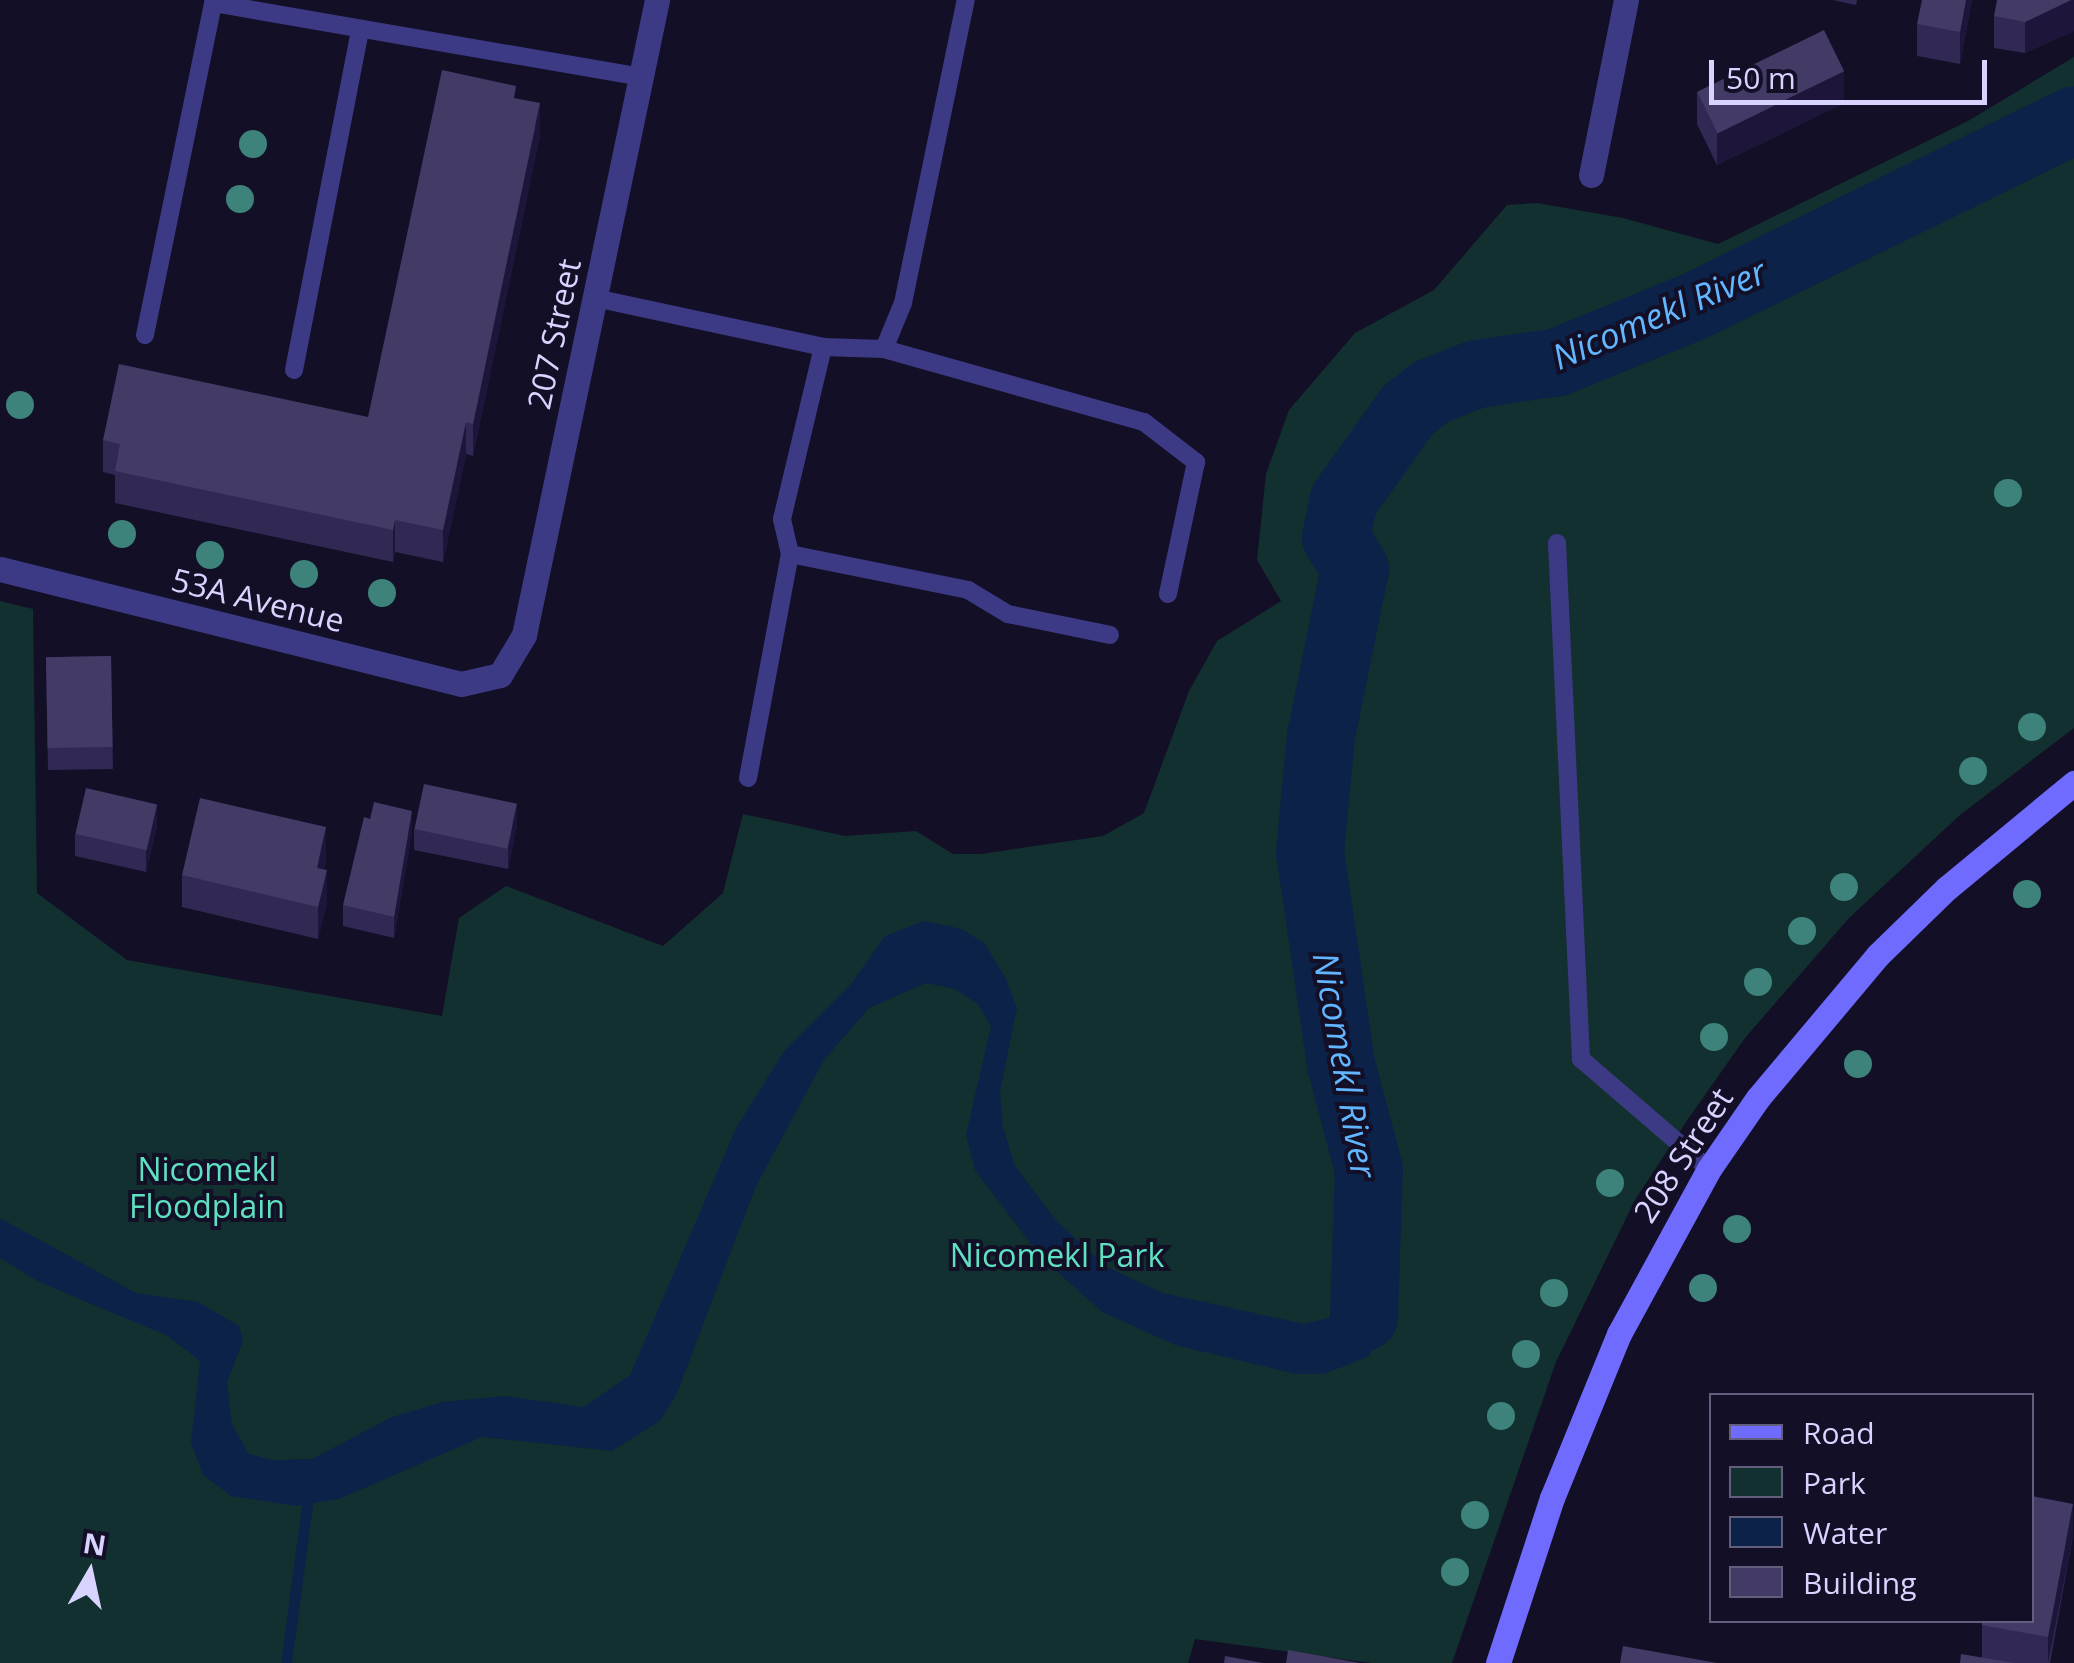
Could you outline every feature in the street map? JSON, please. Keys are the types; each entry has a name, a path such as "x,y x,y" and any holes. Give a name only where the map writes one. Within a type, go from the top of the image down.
{"main road":[{"name":"208 Street","path":"1498,1663 1552,1498 1619,1334 1709,1169 1758,1098 1878,955 1947,888 2074,783"}],"street":[{"name":"207 Street","path":"500,676 524,635 657,0"},
{"path":"1591,175 1626,0"},
{"name":"53A Avenue","path":"0,568 460,684 500,676"}],"lane":[{"path":"884,348 903,303 966,0"},
{"path":"145,335 214,4 640,77"},
{"path":"294,370 360,30"},
{"path":"595,298 823,347 884,348 1144,422 1196,462 1168,594"},
{"path":"748,778 790,554 782,520 823,347"},
{"path":"1557,543 1581,1059 1709,1169"},
{"path":"790,554 968,590 1008,614 1110,635"}],"green space":[{"name":"Nicomekl Park","path":"2074,57 2074,728 1960,815 1849,918 1745,1038 1686,1122 1635,1200 1556,1362 1452,1663 1371,1663 1195,1639 1188,1663 0,1663 0,601 33,609 37,893 127,960 442,1016 459,918 506,886 663,946 723,893 743,814 845,836 916,831 953,854 981,854 1103,836 1144,813 1189,691 1217,641 1281,601 1257,560 1266,474 1289,410 1355,333 1434,290 1507,205 1537,203 1623,218 1718,244 1968,121"}],"water":[{"path":"924,921 962,929 985,944 1005,977 1017,1008 1000,1092 1003,1127 1015,1166 1057,1221 1105,1266 1163,1293 1304,1324 1332,1317 1341,1303 1345,1216 1373,1225 1381,1302 1370,1356 1324,1374 1296,1374 1175,1345 1102,1312 1040,1256 975,1170 966,1135 991,1026 978,1004 955,989 926,983 869,1008 824,1060 756,1186 677,1393 660,1421 612,1451 482,1437 339,1499 296,1506 231,1496 203,1475 191,1443 200,1361 168,1336 39,1282 0,1258 0,1218 136,1293 198,1302 239,1326 243,1341 227,1382 232,1424 249,1454 272,1460 312,1459 392,1417 442,1402 505,1396 584,1407 630,1375 736,1128 785,1050 851,984 885,936"}],"building":[{"path":"1922,0 1966,0 1960,32 1917,24"},
{"path":"1997,0 2071,0 2025,22 1994,16"},
{"path":"1824,30 1844,71 1717,133 1697,92"},
{"path":"442,70 516,86 514,98 540,103 473,424 466,422 443,530 395,520 393,530 115,471 120,444 103,440 119,364 368,417"},
{"path":"111,656 113,747 48,748 46,657"},
{"path":"424,784 517,804 507,849 414,829"},
{"path":"86,788 157,804 147,850 75,834"},
{"path":"200,798 326,827 317,868 327,870 318,907 182,875"},
{"path":"374,802 412,811 394,917 343,905 364,817 370,819"},
{"path":"2034,1496 2073,1504 2048,1637 1982,1625 2034,1623"},
{"path":"1623,1646 1717,1663 1620,1663"},
{"path":"1288,1650 1360,1663 1286,1663"},
{"path":"1961,1654 2015,1663 1960,1663"},
{"path":"1225,1656 1263,1663 1224,1663"}],"waterway":[{"name":"Nicomekl River","path":"1364,1317 1369,1170 1341,1064 1310,852 1321,736 1355,569 1336,537 1344,500 1408,410 1431,392 1477,374 1558,362 1695,306 2074,120"},
{"path":"286,1663 309,1490"}],"park label":[{"name":"Nicomekl Floodplain","path":"207,1188"}]}
